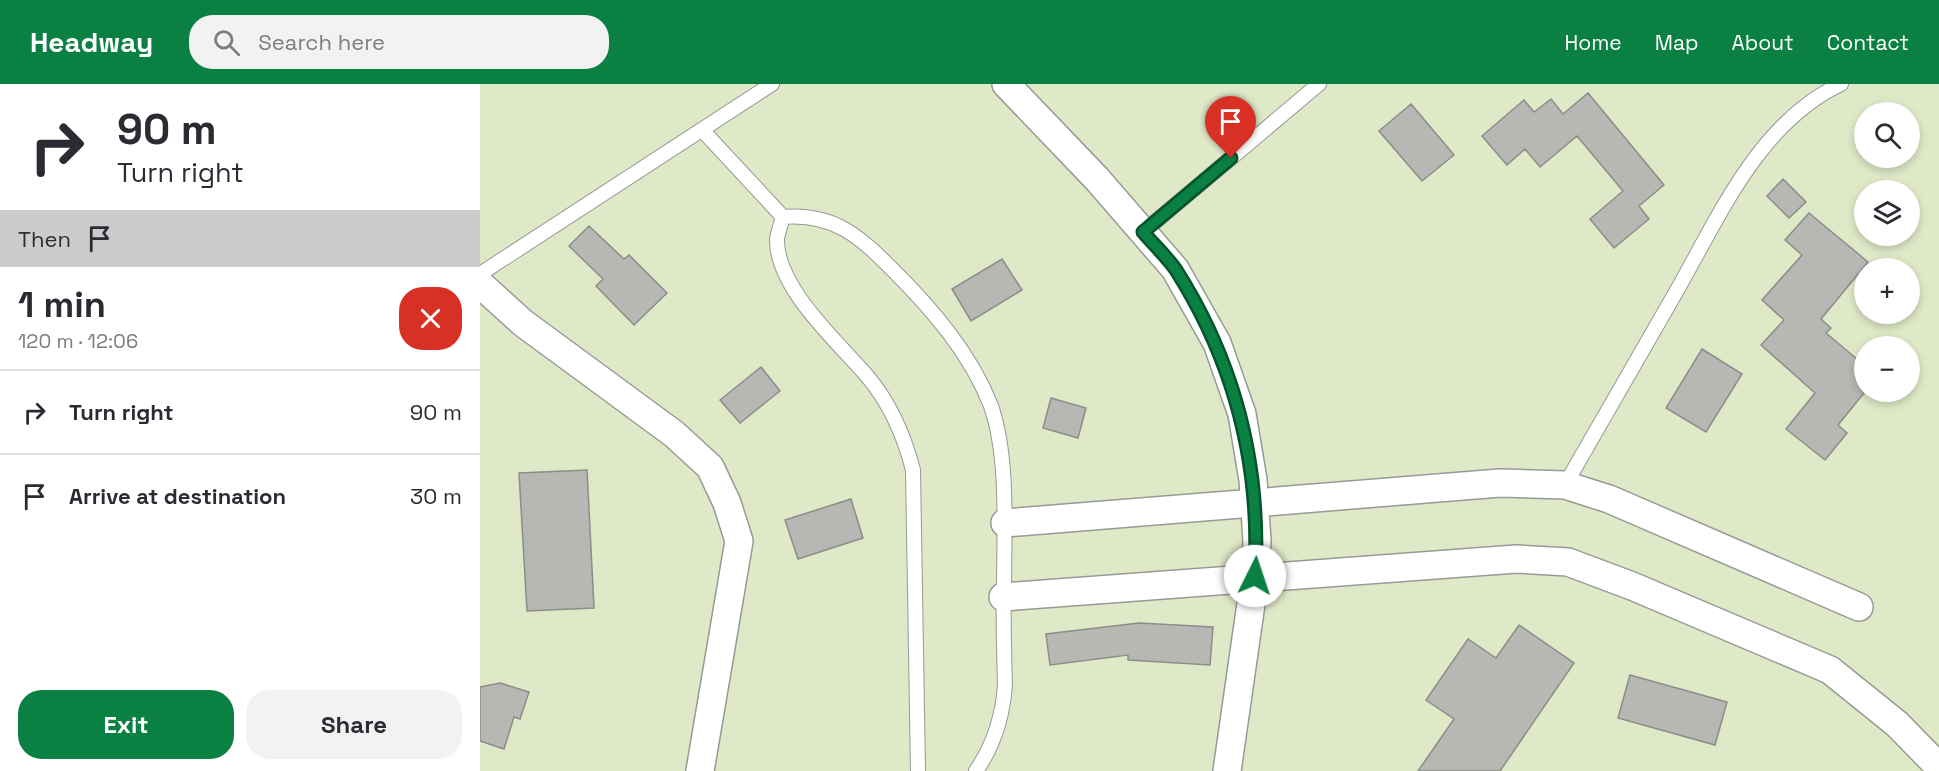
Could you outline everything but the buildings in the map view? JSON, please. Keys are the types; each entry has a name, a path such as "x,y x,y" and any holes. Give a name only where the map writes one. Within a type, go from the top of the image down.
{"street":[{"path":"1006,84 1097,179 1175,269 1217,343 1242,414 1255,503 1257,541 1255,576 1227,771"},
{"path":"480,284 523,323 674,434 710,467 727,503 739,541 700,771"},
{"path":"1005,523 1500,483 1565,485 1636,510 1859,607"},
{"path":"1003,597 1255,576 1516,559 1568,562 1632,586 1830,670 1897,724 1939,767"}],"lane":[{"path":"480,274 772,84"},
{"path":"1143,232 1319,84"},
{"path":"1565,485 1756,156 1800,110 1822,93 1841,84"},
{"path":"703,131 783,217"},
{"path":"783,217 800,216 821,219 842,226 862,240 913,290 953,338 991,407 1000,443 1005,523 1003,709 986,756 976,771"},
{"path":"783,217 777,239 782,262 802,302 836,345 867,376 892,412 905,437 914,470 918,771"}],"green space":[{"path":"480,84 1939,84 1939,771 480,771"}],"route":[{"path":"1231,158 1143,232 1175,269 1217,343 1242,414 1253,480 1257,541 1255,576"}]}
